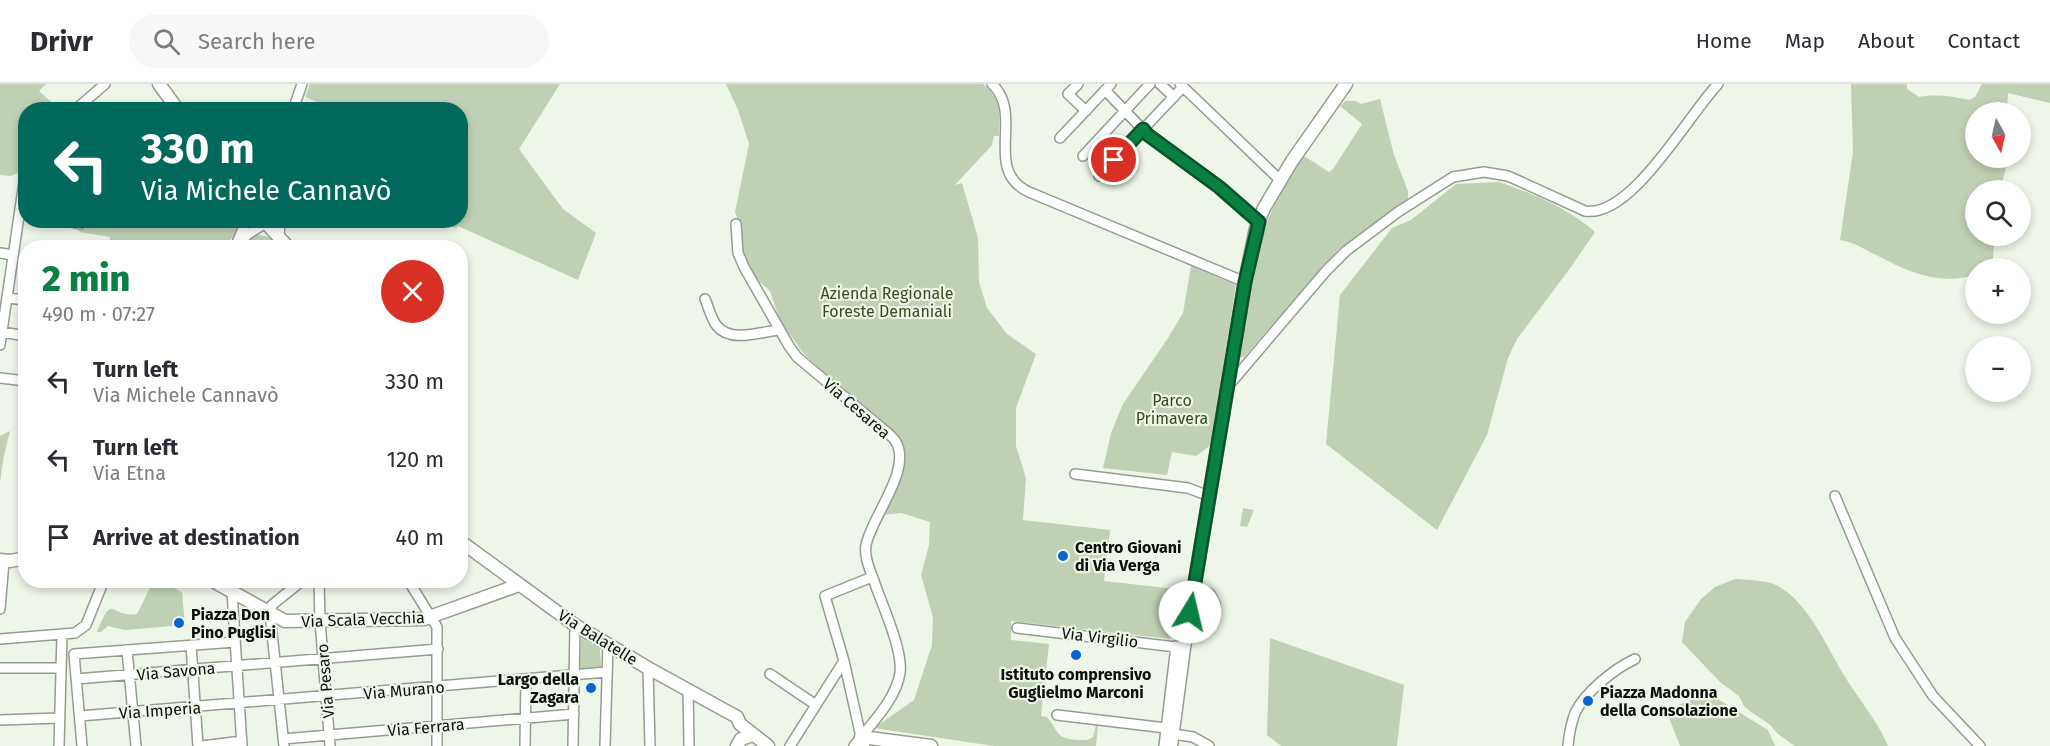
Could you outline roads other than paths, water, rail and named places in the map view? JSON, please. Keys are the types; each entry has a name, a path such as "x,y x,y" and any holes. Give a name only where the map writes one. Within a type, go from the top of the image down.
{"street":[{"path":"84,102 105,84"},
{"path":"159,84 172,102"},
{"path":"296,102 302,84"},
{"path":"992,84 1000,93 1003,102 1005,160 1009,176 1014,183 1029,192 1245,282"},
{"path":"1077,84 1068,94 1086,111"},
{"path":"1083,156 1150,84"},
{"path":"1160,84 1174,97"},
{"path":"1164,746 1170,736 1180,647 1194,588 1245,282 1259,222 1280,180 1346,84"},
{"path":"1227,387 1341,256 1398,212 1446,180 1466,174 1496,172 1585,211 1593,213 1602,210 1625,198 1649,173 1718,84"},
{"path":"1099,176 1174,97 1181,86 1280,180"},
{"path":"1060,138 1108,87 1125,111 1148,135 1219,187 1259,222"},
{"name":"Via Cesarea","path":"736,224 738,253 744,267 778,330 797,357 883,429 897,445 900,459 897,475 878,512 866,546 867,562 900,654 901,666 895,690 859,743"},
{"path":"0,345 20,228"},
{"path":"242,240 257,228"},
{"path":"271,228 282,240"},
{"path":"279,237 280,228"},
{"path":"0,253 18,253"},
{"path":"7,298 18,299"},
{"path":"705,299 717,326 727,334 747,335 778,330"},
{"path":"2,332 18,335"},
{"path":"0,378 18,380"},
{"path":"1075,474 1188,488 1209,496"},
{"path":"1188,488 1211,482"},
{"path":"1835,496 1895,638 1933,696 1980,746"},
{"name":"Via Balatelle","path":"468,548 575,625 737,717 740,724 768,746"},
{"path":"0,609 2,561 18,559"},
{"path":"872,577 825,596 844,661 859,743 931,746"},
{"name":"Via Scala Vecchia","path":"226,588 285,621 320,621 431,617 519,585"},
{"path":"0,639 62,635 82,630 101,588"},
{"path":"284,742 270,614 272,605 293,588"},
{"name":"Via Pesaro","path":"319,588 330,746"},
{"path":"413,588 437,627 437,746"},
{"path":"1190,608 1206,612 1215,604 1210,594 1194,588"},
{"path":"191,647 200,746 242,744 232,592"},
{"path":"573,746 571,714 575,625"},
{"name":"Via Virgilio","path":"1017,628 1180,647"},
{"path":"59,746 62,635"},
{"path":"82,746 74,654 127,652 235,642"},
{"path":"606,746 608,645"},
{"name":"Via Savona","path":"76,679 438,649"},
{"path":"127,652 136,746"},
{"path":"1568,746 1570,728 1576,710 1599,683 1618,667 1635,659"},
{"path":"790,746 844,661"},
{"path":"0,668 60,668"},
{"path":"648,668 650,746"},
{"name":"Via Murano","path":"239,704 607,672"},
{"path":"770,674 816,705"},
{"path":"525,746 526,679"},
{"path":"688,689 689,746"},
{"name":"Via Imperia","path":"80,716 239,704"},
{"name":"Via Ferrara","path":"284,742 329,735 571,714"},
{"path":"1057,715 1170,736 1193,737 1209,746"},
{"path":"0,720 59,718"},
{"path":"738,745 740,724"},
{"path":"738,745 746,736 753,735"}],"place":[{"name":"Centro Giovani di Via Verga","path":"1063,556"},
{"name":"Piazza Don Pino Puglisi","path":"179,623"},
{"name":"Istituto comprensivo Guglielmo Marconi","path":"1076,655"},
{"name":"Largo della Zagara","path":"591,688"},
{"name":"Piazza Madonna della Consolazione","path":"1588,701"}],"park label":[{"name":"Azienda Regionale Foreste Demaniali","path":"887,302"},
{"name":"Parco Primavera","path":"1172,409"}]}
